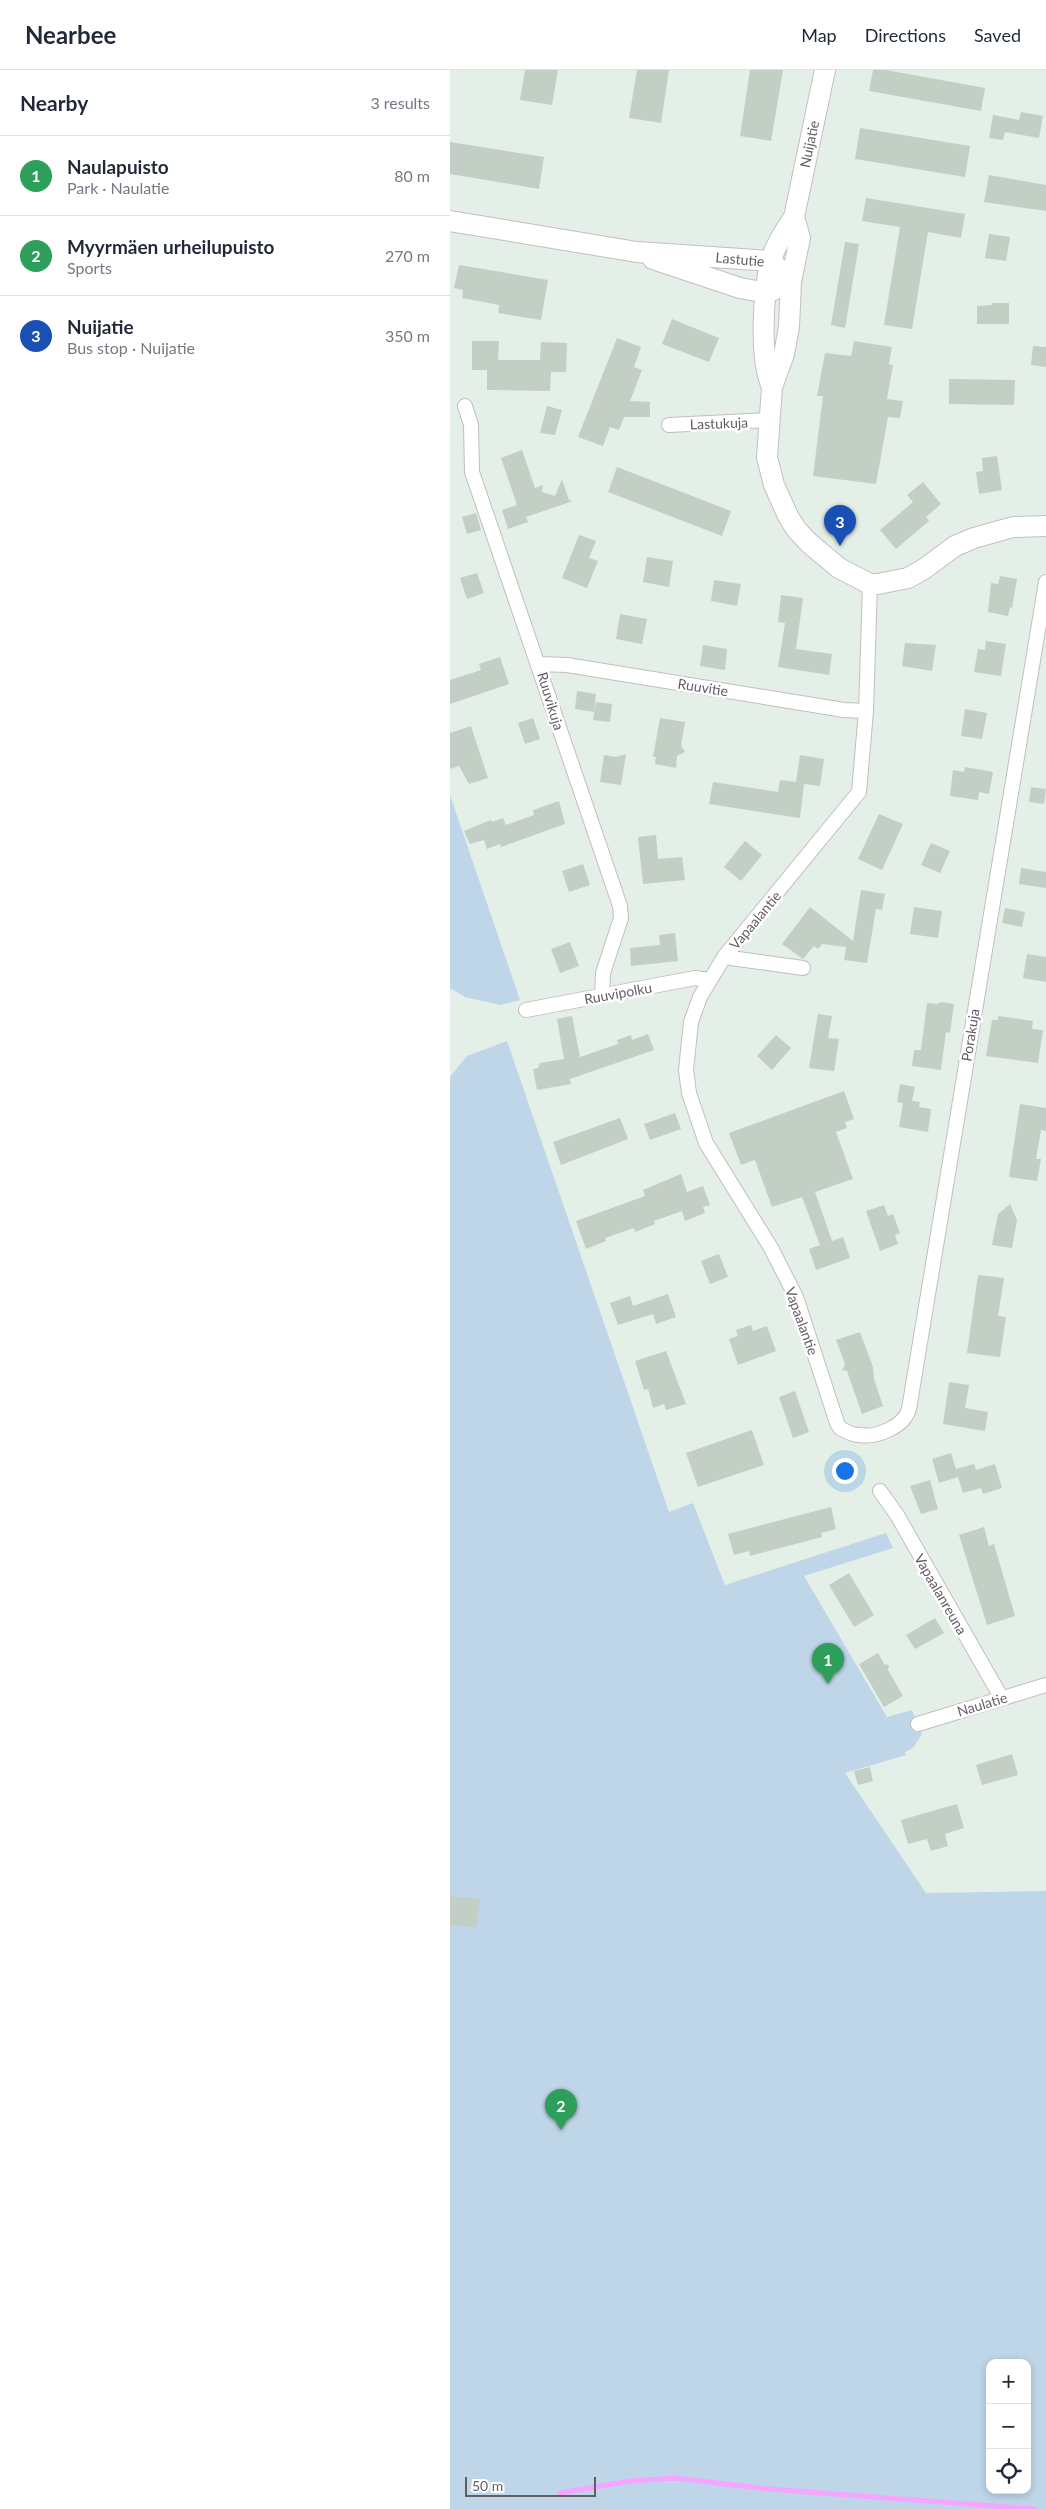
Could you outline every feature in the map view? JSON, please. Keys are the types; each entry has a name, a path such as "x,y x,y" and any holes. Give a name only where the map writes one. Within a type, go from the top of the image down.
{"street":[{"name":"Nuijatie","path":"772,387 766,373 765,355 767,293 771,261 782,234 794,217 825,70"},
{"name":"Nuijatie","path":"794,217 800,238 791,281 789,327 780,368 772,387 768,420 767,457 774,484 788,516 809,543 826,558 870,584"},
{"name":"Lastutie","path":"450,221 638,252 771,261 791,281"},
{"name":"Lastutie","path":"638,252 667,265 740,288 767,293"},
{"path":"767,293 791,281"},
{"name":"Ruuvikuja","path":"464,406 471,425 472,472 620,906 621,918 603,973 602,996"},
{"name":"Lastukuja","path":"669,425 768,420"},
{"path":"870,584 890,583 908,578 924,569 954,546 974,538 1013,527 1046,526"},
{"name":"Porakuja","path":"840,1428 859,1436 878,1433 901,1422 909,1409 1046,582"},
{"name":"Vapaalantie","path":"840,1428 796,1297 771,1248 706,1143 696,1121 687,1080 687,1048 691,1022 700,997 724,957 859,792 866,712 870,584"},
{"name":"Ruuvitie","path":"539,664 567,665 866,712"},
{"path":"724,957 803,968"},
{"name":"Ruuvipolku","path":"526,1010 696,978 710,980"},
{"name":"Vapaalanreuna","path":"880,1491 898,1515 1001,1697"},
{"name":"Naulatie","path":"918,1724 1001,1697 1046,1685"}],"shaded area":[{"path":"450,795 520,1000 500,1005 465,997 450,988"},
{"path":"507,1041 669,1512 693,1503 725,1585 886,1533 893,1548 804,1576 887,1717 912,1710 922,1734 913,1748 905,1752 906,1755 845,1773 926,1893 1046,1891 1046,2509 450,2509 450,1077 467,1056"}],"building":[{"path":"525,70 558,70 552,105 520,100"},
{"path":"637,70 669,70 661,123 629,118"},
{"path":"750,70 783,70 771,141 740,136"},
{"path":"873,70 886,70 985,88 981,111 869,91"},
{"path":"1021,112 1043,116 1039,138 1005,132 1003,140 989,138 993,115 1019,120"},
{"path":"860,128 970,146 965,177 855,159"},
{"path":"450,142 544,157 539,189 450,174"},
{"path":"989,175 1046,185 1046,211 984,202"},
{"path":"866,198 965,214 961,238 928,232 912,329 884,325 900,227 862,221"},
{"path":"989,234 1010,237 1006,261 985,258"},
{"path":"845,242 859,244 845,328 831,325"},
{"path":"459,265 548,280 541,320 498,313 499,305 462,298 463,290 454,288"},
{"path":"992,303 1009,303 1009,324 977,324 977,306 992,305"},
{"path":"672,319 719,338 709,362 662,344"},
{"path":"617,338 641,347 634,367 642,370 630,401 650,402 650,417 624,417 619,430 610,427 603,446 578,437"},
{"path":"472,341 499,341 498,360 540,360 541,342 567,343 566,372 551,372 550,391 487,390 487,370 472,370"},
{"path":"854,341 892,347 889,364 893,365 887,399 903,401 900,418 888,417 876,484 813,476 823,396 817,396 825,353 851,356"},
{"path":"1033,346 1046,347 1046,367 1031,365"},
{"path":"949,379 1015,380 1014,405 949,404"},
{"path":"547,406 562,410 555,435 540,433"},
{"path":"522,450 535,488 543,485 542,492 555,496 562,479 569,500 573,501 526,517 528,522 508,529 502,510 517,505 501,458"},
{"path":"997,456 1002,490 979,494 976,472 983,471 982,458"},
{"path":"617,467 731,511 722,536 608,492"},
{"path":"923,482 941,504 926,517 929,521 896,549 880,530 913,502 907,495"},
{"path":"476,513 481,530 467,534 462,517"},
{"path":"579,535 596,541 589,558 598,561 587,588 562,578"},
{"path":"647,557 673,561 669,587 643,582"},
{"path":"477,573 484,593 467,599 460,578"},
{"path":"1000,576 1017,579 1012,608 1010,607 1008,616 988,612 991,583 998,584"},
{"path":"714,580 741,584 737,606 711,601"},
{"path":"781,595 803,598 796,649 832,654 829,675 778,667 785,623 778,622"},
{"path":"620,614 647,619 642,644 616,639"},
{"path":"986,641 1006,644 1001,676 974,672 978,649 985,650"},
{"path":"905,643 936,645 932,671 902,666"},
{"path":"703,645 727,649 725,670 700,666"},
{"path":"500,657 509,684 450,704 450,680 481,670 479,664"},
{"path":"577,691 596,694 594,712 575,709"},
{"path":"596,702 612,704 610,722 593,720"},
{"path":"965,709 987,713 982,739 961,736"},
{"path":"533,718 540,739 525,744 518,723"},
{"path":"660,718 685,722 681,746 685,752 677,756 676,768 655,764 656,757 653,757"},
{"path":"471,726 488,778 469,784 459,766 450,769 450,733"},
{"path":"626,754 621,785 600,782 604,755 616,757"},
{"path":"800,755 824,759 820,786 804,784 800,818 709,804 713,782 778,792 780,780 796,782"},
{"path":"965,767 993,772 989,794 979,792 978,800 950,796 953,770 964,772"},
{"path":"1031,787 1046,789 1044,804 1029,802"},
{"path":"559,801 565,824 501,847 500,844 487,849 484,840 470,844 464,831 491,820 492,822 503,818 506,825 534,815 533,810"},
{"path":"879,814 903,824 882,870 858,859"},
{"path":"656,835 658,859 682,857 685,880 643,884 638,837"},
{"path":"745,841 762,855 741,881 724,867"},
{"path":"931,843 950,851 940,873 921,865"},
{"path":"583,864 590,885 569,892 562,871"},
{"path":"1021,868 1046,872 1046,888 1019,884"},
{"path":"861,890 885,894 882,910 876,909 867,963 844,960 846,947 822,944 818,949 814,946 803,959 782,944 810,907 853,941"},
{"path":"914,907 942,911 938,938 910,934"},
{"path":"1005,908 1025,912 1022,927 1002,923"},
{"path":"675,933 678,961 631,966 630,948 660,945 659,935"},
{"path":"570,942 579,966 560,973 551,949"},
{"path":"1027,954 1046,957 1046,982 1023,978"},
{"path":"941,1002 954,1004 950,1033 946,1032 941,1070 912,1066 914,1050 921,1050 927,1003 937,1004"},
{"path":"818,1014 832,1016 828,1038 839,1039 834,1071 809,1068"},
{"path":"572,1016 580,1057 618,1044 617,1040 631,1035 632,1040 648,1034 654,1050 570,1079 571,1084 537,1090 533,1069 538,1068 540,1063 564,1059 557,1019"},
{"path":"998,1016 1033,1021 1032,1029 1043,1030 1038,1063 986,1056 992,1020 998,1020"},
{"path":"776,1035 791,1048 772,1070 757,1056"},
{"path":"900,1084 915,1087 912,1101 920,1102 919,1107 931,1109 928,1132 899,1127 903,1103 897,1102"},
{"path":"844,1091 854,1119 845,1122 847,1128 836,1132 853,1179 815,1192 832,1241 843,1237 850,1258 816,1270 809,1249 820,1245 802,1197 772,1207 755,1160 741,1165 729,1133"},
{"path":"1020,1104 1046,1108 1046,1131 1041,1130 1036,1159 1041,1159 1037,1181 1009,1177"},
{"path":"675,1113 681,1129 650,1140 644,1124"},
{"path":"620,1118 628,1139 561,1165 553,1142"},
{"path":"681,1174 687,1192 703,1186 710,1205 703,1207 705,1213 685,1221 682,1211 654,1221 655,1224 635,1232 634,1228 605,1238 606,1241 586,1249 576,1221 645,1196 643,1190"},
{"path":"1010,1204 1017,1220 1012,1248 992,1245 998,1214"},
{"path":"884,1205 888,1216 893,1214 900,1233 895,1235 898,1244 880,1251 866,1211"},
{"path":"719,1254 728,1277 710,1284 701,1261"},
{"path":"978,1275 1004,1278 998,1316 1006,1317 1000,1357 967,1353"},
{"path":"668,1294 676,1317 656,1324 653,1314 618,1325 610,1303 630,1296 633,1306"},
{"path":"751,1325 753,1331 767,1326 776,1351 738,1365 729,1339 738,1336 736,1330"},
{"path":"860,1332 873,1367 874,1379 883,1406 862,1414 847,1371 842,1370 845,1364 836,1340"},
{"path":"666,1351 686,1404 666,1410 664,1404 653,1408 648,1389 644,1390 635,1361"},
{"path":"949,1382 969,1385 965,1408 988,1412 985,1431 943,1424"},
{"path":"795,1391 809,1432 793,1438 779,1397"},
{"path":"752,1430 764,1465 698,1487 686,1453"},
{"path":"951,1453 956,1469 974,1464 976,1470 995,1464 1002,1488 983,1494 981,1488 963,1493 958,1477 939,1483 932,1459"},
{"path":"930,1480 938,1509 921,1514 910,1486"},
{"path":"831,1507 836,1529 821,1533 822,1537 750,1556 749,1551 734,1555 728,1534"},
{"path":"984,1527 989,1546 994,1544 1015,1616 987,1625 959,1535"},
{"path":"849,1573 874,1615 854,1627 829,1585"},
{"path":"935,1618 944,1633 915,1649 906,1635"},
{"path":"878,1653 884,1664 889,1665 888,1670 903,1696 884,1707 859,1664"},
{"path":"1012,1754 1018,1775 982,1785 976,1765"},
{"path":"870,1767 873,1781 858,1785 854,1771"},
{"path":"957,1804 964,1828 945,1834 948,1846 931,1851 927,1839 908,1844 901,1820"},
{"path":"450,1896 480,1899 476,1927 450,1925"}],"waterway":[{"path":"560,2493 631,2481 675,2478 769,2489 1034,2509"}],"place":[{"name":"Nuijatie","path":"840,546"},
{"name":"Naulapuisto","path":"828,1684"},
{"name":"Myyrmäen urheilupuisto","path":"561,2130"}]}
